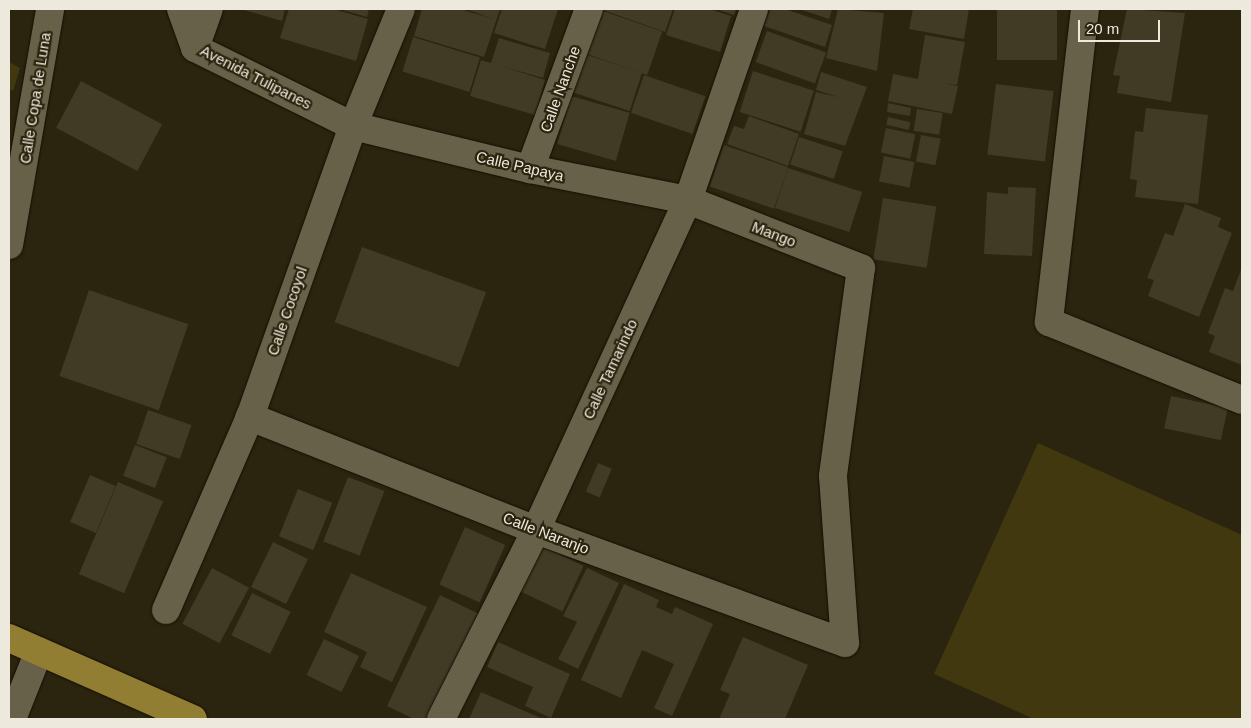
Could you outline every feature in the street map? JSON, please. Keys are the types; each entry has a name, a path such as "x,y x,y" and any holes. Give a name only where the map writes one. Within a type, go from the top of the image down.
{"main road":[{"path":"9,638 193,719"}],"street":[{"name":"Calle Copa de Luna","path":"9,245 50,9"},
{"name":"Avenida Tulipanes","path":"180,9 195,48 353,126"},
{"path":"195,48 209,9"},
{"name":"Calle Cocoyol","path":"166,610 250,417 353,126 401,9"},
{"name":"Calle Nanche","path":"530,169 589,9"},
{"name":"Calle Tamarindo","path":"441,719 536,530 688,200 754,9"},
{"path":"1085,9 1049,322 1242,400"},
{"name":"Calle Papaya","path":"353,126 530,169 688,200"},
{"name":"Mango","path":"688,200 861,268 833,476 845,643"},
{"name":"Calle Naranjo","path":"250,417 536,530 845,643"},
{"path":"12,719 39,651"}],"shaded area":[{"path":"9,62 20,68 13,91 9,89"},
{"path":"1038,443 1242,535 1242,719 1034,719 934,674"}],"building":[{"path":"241,9 285,9 282,21"},
{"path":"289,9 333,9 368,19 356,61 280,38"},
{"path":"339,9 369,9 367,17"},
{"path":"422,9 460,9 493,19 466,9 500,9 484,57 414,36"},
{"path":"502,9 558,9 545,49 494,33"},
{"path":"597,9 662,31 647,75 582,52"},
{"path":"600,9 673,9 665,32"},
{"path":"675,9 709,9 731,16 720,52 666,35"},
{"path":"716,9 736,9 734,15"},
{"path":"770,9 785,9 832,25 825,47 764,26"},
{"path":"799,9 832,9 829,19"},
{"path":"838,9 884,13 877,71 826,58"},
{"path":"913,9 969,9 964,39 909,29"},
{"path":"997,9 1057,9 1057,60 997,60"},
{"path":"1127,9 1185,13 1171,102 1117,93 1120,76 1113,75"},
{"path":"767,31 826,53 815,84 756,62"},
{"path":"925,35 965,42 957,85 943,83 958,86 952,114 888,101 893,74 918,79"},
{"path":"413,37 480,57 469,92 402,71"},
{"path":"499,38 550,53 543,78 498,65 545,80 535,115 470,96 481,60 491,63"},
{"path":"584,54 642,73 630,111 572,92"},
{"path":"753,71 814,91 801,132 740,112"},
{"path":"821,72 867,87 845,146 804,134 816,92 838,97 816,90"},
{"path":"644,75 705,96 692,134 631,113"},
{"path":"81,81 162,124 137,171 56,128"},
{"path":"996,84 1054,91 1045,162 987,154"},
{"path":"571,96 630,113 616,161 557,144"},
{"path":"888,103 911,108 910,116 887,112"},
{"path":"1146,108 1208,115 1198,204 1135,197 1137,180 1130,179 1135,131 1143,132"},
{"path":"917,109 943,113 939,135 914,131"},
{"path":"749,116 799,134 788,166 727,144 734,126 744,129"},
{"path":"888,117 910,122 909,130 886,125"},
{"path":"886,128 915,134 910,159 881,152"},
{"path":"921,135 941,139 935,165 916,162"},
{"path":"799,137 843,151 834,179 790,165"},
{"path":"724,145 788,167 774,209 710,187"},
{"path":"884,156 914,162 909,187 879,182"},
{"path":"788,168 862,192 849,232 775,208"},
{"path":"1008,187 1036,188 1032,256 984,254 987,192 1008,194"},
{"path":"883,198 936,206 927,268 873,259"},
{"path":"1185,204 1221,218 1218,227 1232,233 1199,317 1148,296 1154,280 1147,278 1165,233 1173,236"},
{"path":"362,247 486,292 459,367 335,322"},
{"path":"1242,267 1242,365 1209,352 1215,336 1208,333 1225,288 1233,291"},
{"path":"89,290 188,324 159,410 59,376"},
{"path":"1171,396 1228,408 1221,440 1164,428"},
{"path":"148,410 191,425 180,459 136,444"},
{"path":"135,445 167,457 155,488 123,476"},
{"path":"598,463 612,469 600,497 586,492"},
{"path":"90,475 116,486 96,533 70,522"},
{"path":"348,477 384,491 360,555 323,541"},
{"path":"118,482 163,501 124,593 79,574"},
{"path":"298,489 332,503 313,550 279,536"},
{"path":"465,527 505,545 480,602 439,585"},
{"path":"273,542 308,559 286,604 251,587"},
{"path":"541,546 584,566 562,611 520,591"},
{"path":"212,568 249,588 220,643 182,624"},
{"path":"587,568 619,583 578,669 558,659 577,622 563,616"},
{"path":"351,573 427,607 392,682 360,667 367,652 324,632"},
{"path":"624,584 659,600 656,607 672,614 675,607 713,624 672,716 654,708 674,664 642,650 621,698 581,680"},
{"path":"252,593 291,612 270,654 231,635"},
{"path":"440,595 481,615 431,719 414,719 387,706"},
{"path":"743,637 808,665 785,719 719,719 730,694 720,690"},
{"path":"324,639 359,656 342,692 306,675"},
{"path":"498,642 570,674 551,718 525,706 533,687 487,667"},
{"path":"481,692 543,719 469,719"}]}
